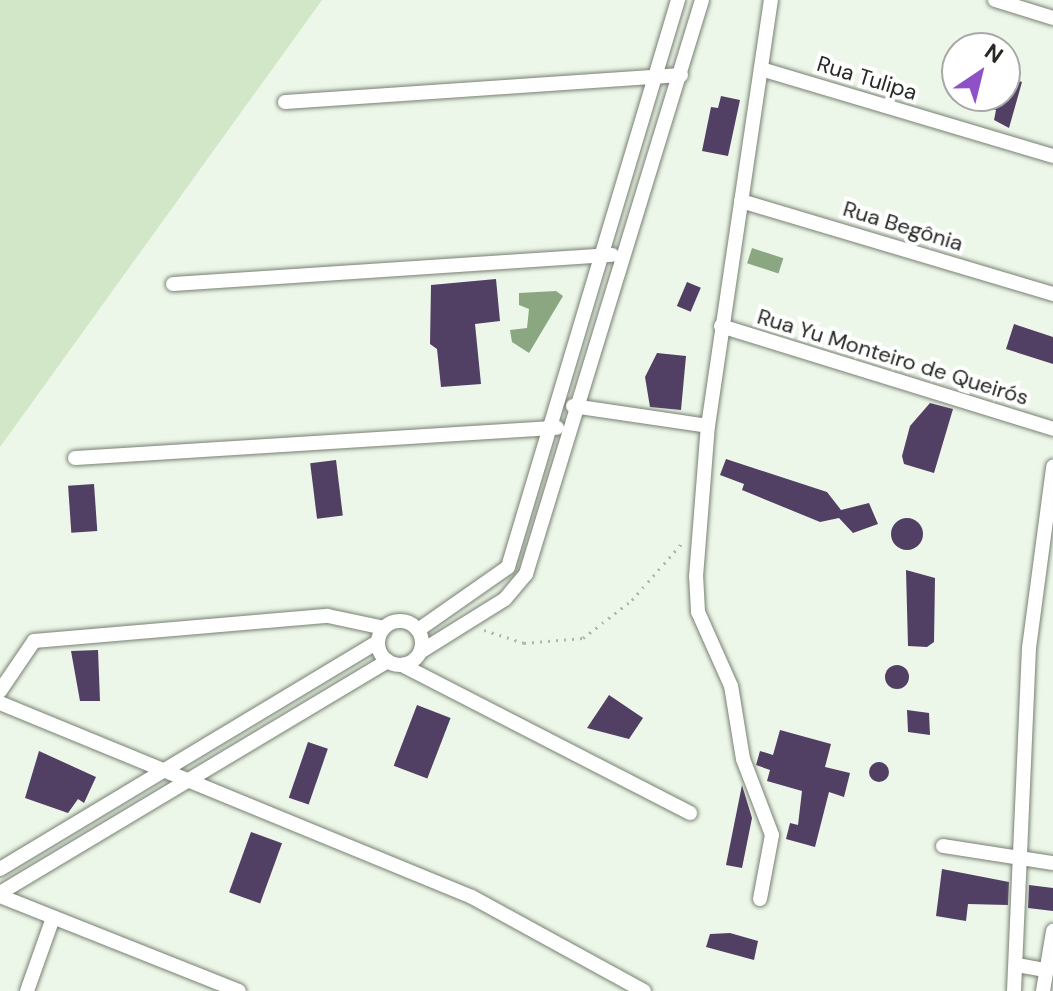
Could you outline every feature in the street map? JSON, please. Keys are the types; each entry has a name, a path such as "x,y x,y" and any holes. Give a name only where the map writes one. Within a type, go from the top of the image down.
{"street":[{"path":"418,630 506,572 561,405 678,0"},
{"path":"0,895 183,781 471,622 522,582 580,407 702,0"},
{"path":"760,899 772,835 743,759 731,686 698,612 698,525 721,326 771,0"},
{"path":"995,0 1053,18"},
{"name":"Rua Tulipa","path":"761,69 1053,156"},
{"path":"285,102 681,75"},
{"name":"Rua Begônia","path":"741,201 1053,294"},
{"path":"173,284 625,256"},
{"name":"Rua Yu Monteiro de Queirós","path":"721,326 1053,429"},
{"path":"561,405 708,426"},
{"path":"75,458 552,427 573,429"},
{"path":"1014,991 1024,859 1029,648 1053,467"},
{"path":"0,691 34,641 328,616 381,635 395,663 690,813"},
{"path":"0,869 381,635 398,621 418,630"},
{"path":"418,630 420,652"},
{"path":"0,703 159,772 472,897 644,991"},
{"path":"943,846 1053,863"},
{"path":"0,895 239,991"},
{"path":"27,991 53,918"},
{"path":"1043,991 1053,931"},
{"path":"1017,965 1046,970"}],"path":[{"path":"471,622 524,643 583,638 632,600 698,525"}],"shaded area":[{"path":"0,0 322,0 0,447"},
{"path":"752,248 783,258 778,273 747,263"},
{"path":"556,291 563,296 529,353 512,342 510,330 527,328 529,309 519,305 519,293"}],"building":[{"path":"721,96 740,100 728,156 702,151 711,107 718,108"},
{"path":"996,112 1014,112 1009,128 994,120"},
{"path":"496,279 500,321 475,324 481,384 441,387 437,349 430,344 431,285"},
{"path":"687,282 701,288 691,312 677,306"},
{"path":"1014,324 1053,337 1053,364 1006,349"},
{"path":"657,353 686,356 681,410 650,407 645,377"},
{"path":"930,403 953,409 934,473 904,464 902,456 910,426"},
{"path":"726,459 827,492 841,510 869,503 878,524 853,533 839,518 820,522 742,490 744,484 720,475"},
{"path":"336,460 343,516 317,519 310,463"},
{"path":"94,484 97,531 71,533 68,486"},
{"path":"907,518 919,522 923,534 919,546 907,550 895,546 891,534 895,522"},
{"path":"906,570 935,578 934,642 927,647 908,646"},
{"path":"98,650 100,701 80,701 71,651"},
{"path":"897,665 906,668 909,677 906,686 897,689 888,686 885,677 888,668"},
{"path":"609,695 643,718 629,739 587,728"},
{"path":"417,705 451,718 427,779 394,766"},
{"path":"907,710 929,713 930,735 908,732"},
{"path":"780,730 831,744 825,767 850,773 844,797 829,792 815,847 786,839 790,823 798,825 802,791 767,781 770,770 756,765 760,751 773,755"},
{"path":"308,742 328,749 309,805 289,798"},
{"path":"39,751 96,777 84,803 78,799 68,813 25,798"},
{"path":"875,762 883,762 889,772 883,782 875,782 869,776 869,768"},
{"path":"742,785 752,818 742,868 726,865"},
{"path":"251,832 282,843 260,903 229,892"},
{"path":"942,869 1009,882 1008,905 968,904 966,921 936,916"},
{"path":"1029,885 1053,888 1053,911 1028,908"},
{"path":"730,933 758,941 754,960 706,947 710,934"}]}
